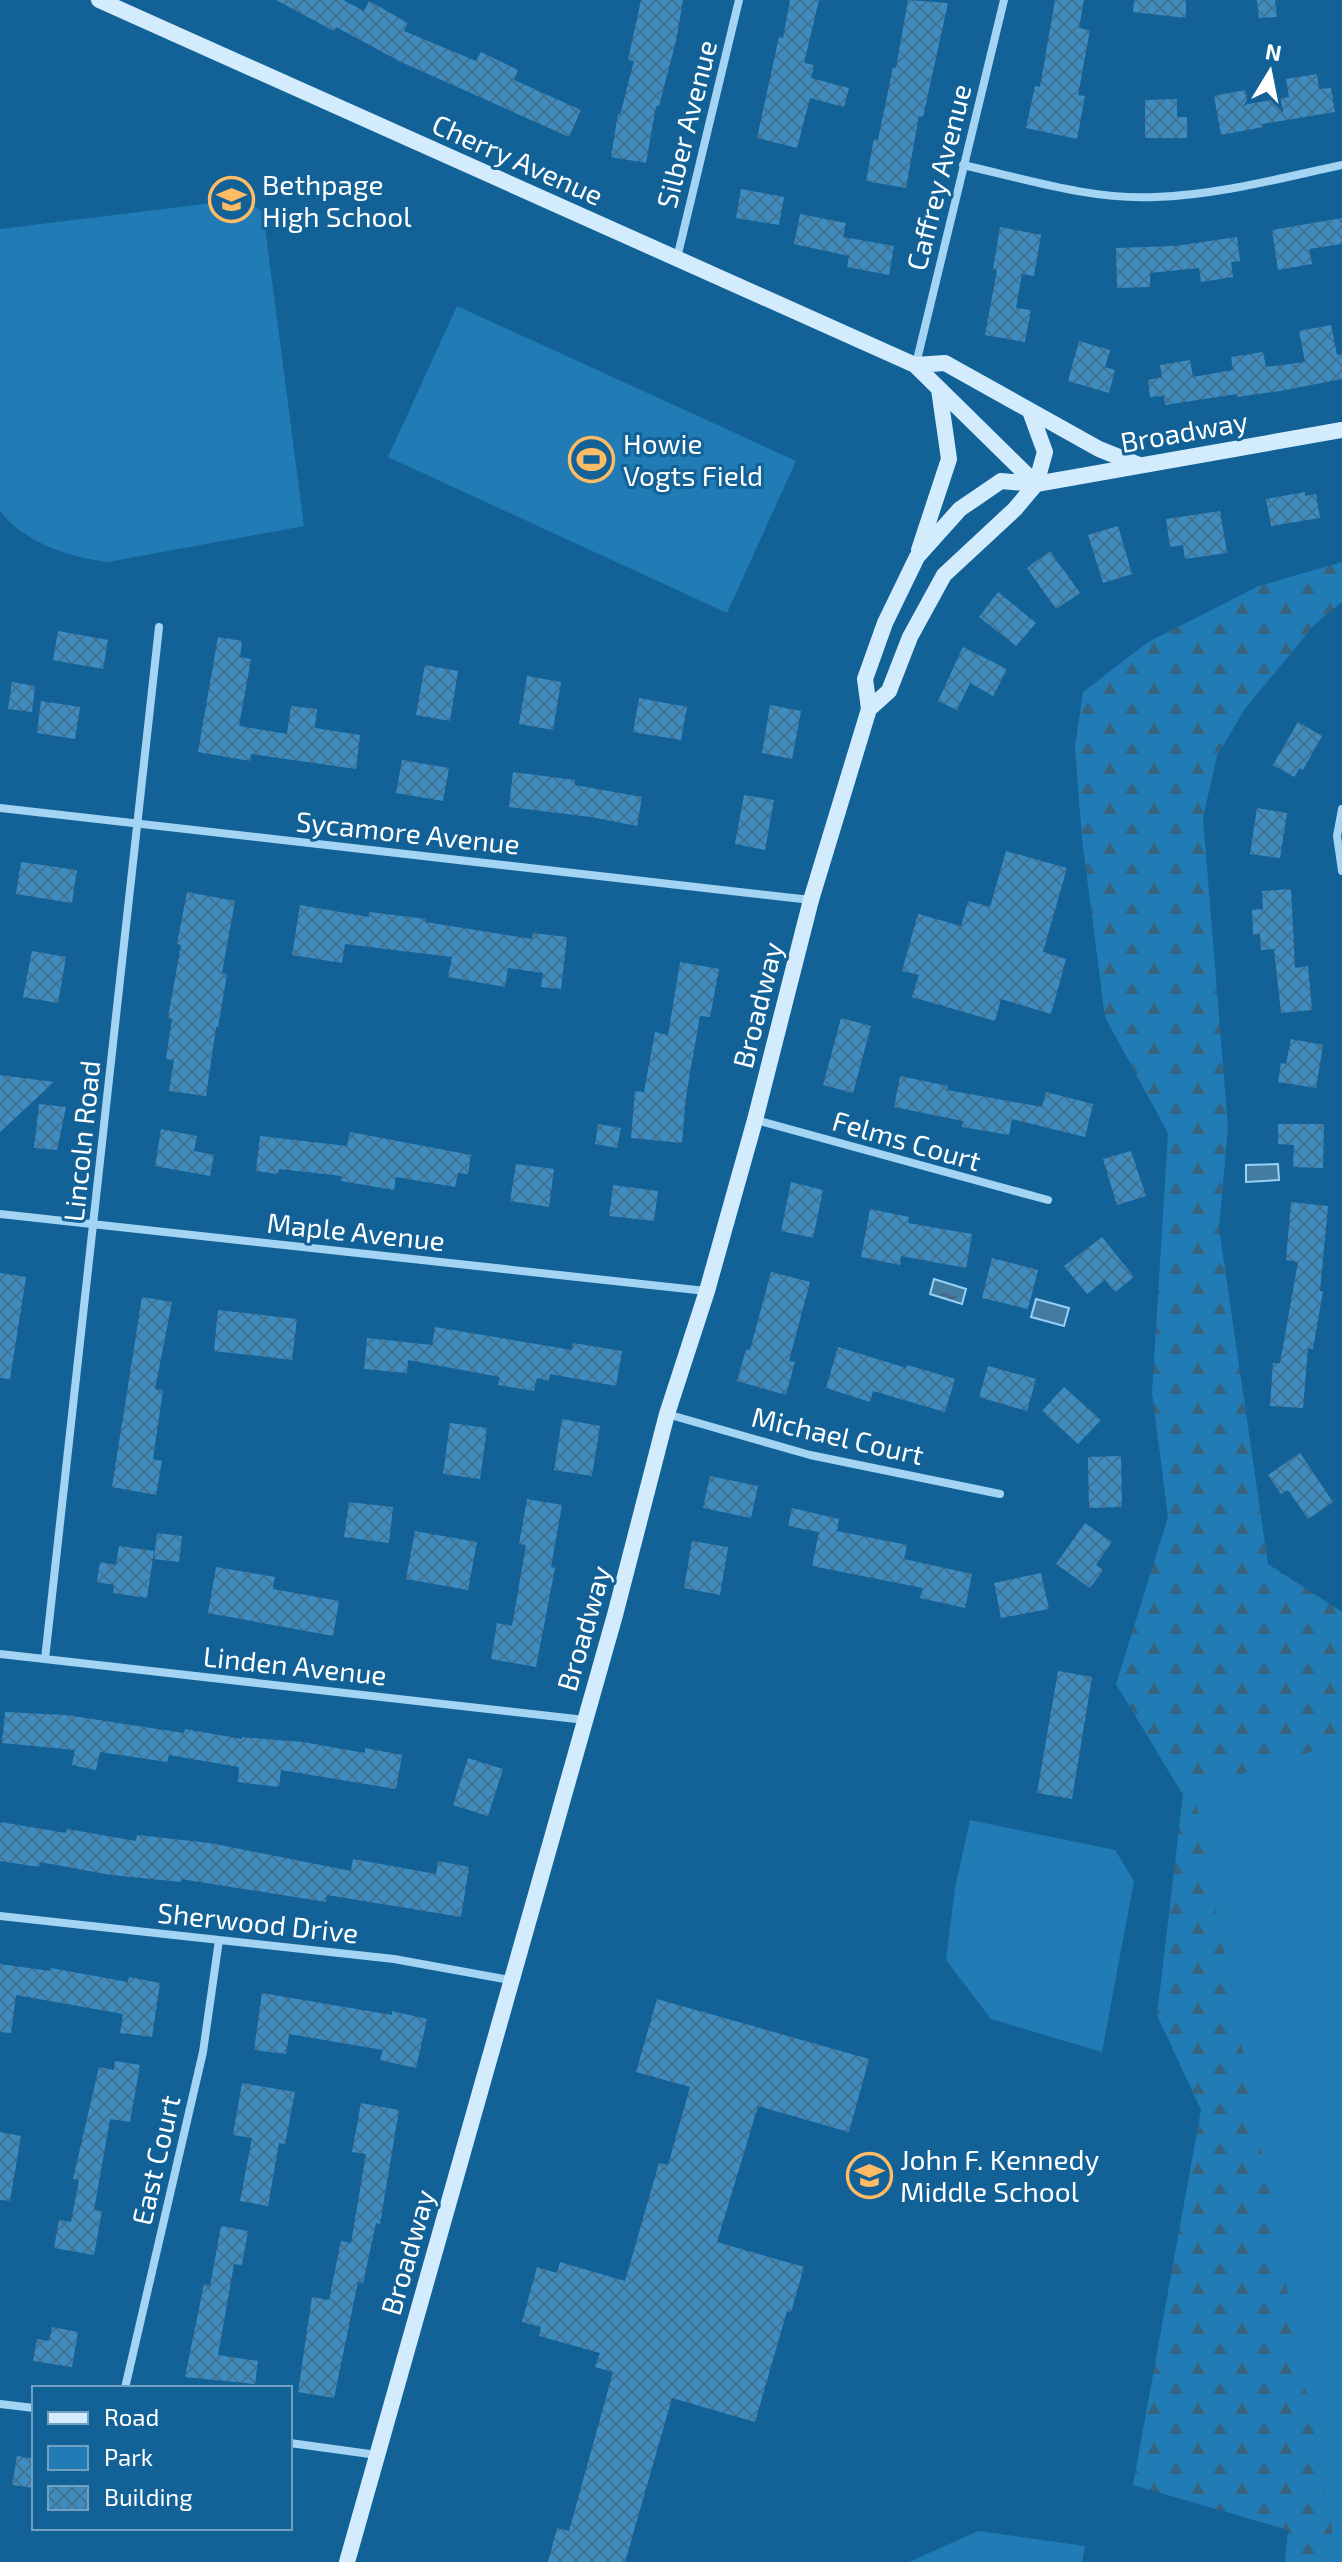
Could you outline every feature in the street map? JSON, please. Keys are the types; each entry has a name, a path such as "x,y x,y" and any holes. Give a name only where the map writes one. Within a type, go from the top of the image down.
{"main road":[{"name":"Cherry Avenue","path":"100,0 915,365 1036,484"},
{"name":"Cherry Avenue","path":"915,365 945,363 1099,449 1139,465"},
{"path":"917,557 949,459 939,389"},
{"path":"1030,411 1045,452 1036,484"},
{"name":"Broadway","path":"347,2562 615,1615 667,1414 707,1291 755,1120 811,900 869,709 865,679 885,623 917,557 960,509 1001,481 1036,484 1342,430"},
{"name":"Broadway","path":"869,709 889,691 910,637 944,575 1015,509 1036,484"}],"street":[{"name":"Silber Avenue","path":"676,258 739,0"},
{"name":"Caffrey Avenue","path":"915,365 1004,0"},
{"path":"963,165 1088,194 1155,197 1228,189 1342,165"},
{"name":"Lincoln Road","path":"45,1659 159,627"},
{"name":"Sycamore Avenue","path":"0,808 811,900"},
{"path":"1342,809 1337,836 1342,871"},
{"name":"Felms Court","path":"755,1120 1048,1200"},
{"name":"Maple Avenue","path":"0,1214 707,1291"},
{"name":"Michael Court","path":"667,1414 810,1455 1000,1494"},
{"name":"Linden Avenue","path":"0,1654 585,1720"},
{"name":"Sherwood Drive","path":"0,1916 394,1959 510,1980"},
{"name":"East Court","path":"125,2386 203,2052 219,1940"},
{"path":"0,2404 32,2408"},
{"path":"292,2443 378,2455"}],"green space":[{"path":"245,199 263,212 304,526 108,562 63,552 22,532 0,511 0,229"},
{"name":"Howie Vogts Field","path":"457,306 796,461 727,613 388,457"},
{"path":"1342,562 1342,602 1314,625 1244,710 1217,756 1203,818 1228,1127 1219,1228 1268,1564 1342,1612 1342,2562 1285,2562 1288,2530 1133,2485 1201,2110 1157,2015 1183,1795 1116,1684 1168,1517 1152,1393 1168,1133 1105,1017 1082,839 1075,747 1083,692 1148,642 1259,586"},
{"path":"1342,1742 1342,2562 1338,2562 1194,1789"},
{"path":"970,1820 1115,1850 1134,1881 1102,2052 991,2019 946,1960 955,1888"},
{"path":"978,2531 1085,2546 1082,2562 909,2562"}],"water":[{"path":"1278,1164 1279,1180 1246,1182 1246,1165"},
{"path":"934,1279 966,1289 962,1304 930,1294"},
{"path":"1036,1299 1069,1308 1064,1326 1031,1317"}],"building":[{"path":"276,0 343,0 364,11 369,1 408,23 404,31 476,61 481,52 518,70 514,80 581,110 569,137 399,61 336,27 334,31"},
{"path":"641,0 683,0 676,41 659,106 656,106 646,163 611,157 618,114 634,61 628,60"},
{"path":"790,0 819,0 804,63 814,65 811,78 849,88 844,107 810,98 797,148 757,138"},
{"path":"908,0 948,3 923,117 919,116 906,188 866,181 893,67 896,68"},
{"path":"1055,0 1084,0 1079,28 1090,30 1078,95 1085,96 1077,139 1026,128 1035,86 1040,87"},
{"path":"1134,0 1186,0 1186,18 1133,12"},
{"path":"1257,0 1275,0 1277,17 1259,18"},
{"path":"1317,74 1319,89 1331,88 1335,112 1262,124 1263,127 1221,135 1214,96 1245,90 1248,104 1289,97 1286,79"},
{"path":"1177,99 1177,117 1187,117 1187,138 1145,138 1145,100"},
{"path":"741,189 784,197 779,225 736,218"},
{"path":"800,214 846,223 843,237 894,246 889,275 847,267 849,256 794,244"},
{"path":"1342,218 1342,244 1309,249 1312,264 1278,270 1272,230"},
{"path":"1000,227 1041,235 1034,276 1022,274 1016,308 1031,310 1025,342 985,335 997,270 993,269"},
{"path":"1237,237 1240,261 1231,262 1233,277 1201,282 1199,268 1150,273 1150,287 1117,288 1116,248 1175,246"},
{"path":"1331,325 1337,355 1342,354 1342,379 1280,391 1165,405 1164,396 1150,397 1148,380 1162,377 1160,365 1190,360 1193,377 1233,370 1231,357 1263,352 1266,367 1305,362 1299,331"},
{"path":"1079,341 1110,350 1105,367 1115,370 1109,393 1068,381"},
{"path":"1305,492 1305,496 1316,494 1320,518 1271,526 1266,499"},
{"path":"1220,511 1227,553 1185,559 1183,545 1170,547 1166,519"},
{"path":"1118,526 1132,574 1103,583 1088,535"},
{"path":"1050,551 1080,593 1056,609 1027,568"},
{"path":"998,592 1036,623 1016,646 979,617"},
{"path":"58,631 108,640 103,669 53,660"},
{"path":"218,637 242,641 240,657 251,659 239,726 287,734 291,706 317,709 315,728 360,735 356,769 251,754 250,761 198,752"},
{"path":"963,647 1007,669 993,696 970,683 957,710 938,701"},
{"path":"425,665 458,671 450,721 416,715"},
{"path":"527,676 561,682 553,730 519,724"},
{"path":"12,682 35,686 32,712 8,709"},
{"path":"639,698 687,707 681,740 633,732"},
{"path":"41,701 80,707 75,739 37,733"},
{"path":"770,705 801,711 792,759 762,753"},
{"path":"1298,722 1322,736 1303,770 1300,768 1294,777 1273,765"},
{"path":"402,760 449,768 443,801 396,793"},
{"path":"513,772 575,780 575,785 642,797 637,826 509,807"},
{"path":"744,795 774,800 765,850 735,844"},
{"path":"1257,808 1287,813 1280,858 1250,854"},
{"path":"1006,851 1067,868 1043,952 1066,959 1051,1014 1001,999 995,1021 912,997 919,975 902,971 918,914 961,926 968,901 990,907"},
{"path":"21,862 77,870 72,903 16,894"},
{"path":"1291,889 1295,968 1308,966 1312,1010 1281,1013 1274,949 1261,950 1260,934 1253,935 1252,910 1263,909 1262,891"},
{"path":"187,892 235,901 222,973 227,974 206,1096 169,1091 174,1060 166,1059 172,1019 168,1018 181,945 177,944"},
{"path":"300,905 369,917 369,912 426,919 425,922 532,939 533,933 567,937 561,989 541,987 543,973 508,968 505,987 448,977 452,957 345,944 342,963 292,955"},
{"path":"32,951 66,957 58,1003 23,997"},
{"path":"680,962 719,969 710,1017 700,1016 686,1096 682,1143 631,1138 635,1091 644,1092 655,1032 668,1035"},
{"path":"841,1018 871,1026 853,1093 823,1085"},
{"path":"1291,1039 1323,1045 1316,1088 1278,1082 1281,1063 1286,1064"},
{"path":"0,1075 54,1082 0,1132"},
{"path":"900,1076 948,1086 947,1090 1042,1107 1046,1092 1093,1104 1085,1137 1012,1119 1009,1135 962,1127 963,1121 894,1107"},
{"path":"39,1104 66,1107 57,1150 34,1148"},
{"path":"598,1124 621,1128 617,1148 595,1144"},
{"path":"1278,1124 1324,1124 1323,1168 1293,1167 1294,1145 1278,1144"},
{"path":"161,1129 197,1136 194,1151 214,1155 210,1176 155,1166"},
{"path":"350,1132 471,1155 468,1174 458,1173 455,1187 396,1177 394,1190 341,1181 342,1176 279,1169 278,1174 256,1171 260,1136 347,1146"},
{"path":"1131,1151 1146,1196 1117,1205 1103,1159"},
{"path":"516,1164 554,1169 549,1207 510,1201"},
{"path":"791,1182 823,1190 813,1238 781,1231"},
{"path":"613,1185 658,1191 654,1221 609,1216"},
{"path":"1291,1202 1328,1206 1320,1291 1323,1291 1313,1349 1308,1348 1303,1408 1270,1406 1273,1363 1280,1363 1298,1262 1286,1260"},
{"path":"870,1209 909,1217 908,1223 972,1234 966,1268 901,1256 900,1265 861,1257"},
{"path":"1102,1237 1134,1277 1115,1292 1105,1280 1087,1294 1064,1266"},
{"path":"992,1258 1038,1270 1028,1309 982,1298"},
{"path":"771,1272 810,1282 789,1361 795,1362 786,1395 737,1381 746,1349 750,1350"},
{"path":"0,1273 26,1277 10,1379 0,1378"},
{"path":"142,1297 172,1302 155,1389 163,1390 153,1459 162,1461 156,1495 112,1487"},
{"path":"218,1310 297,1319 292,1360 214,1351"},
{"path":"435,1327 572,1350 573,1343 622,1351 616,1386 550,1374 549,1381 537,1378 534,1391 498,1385 500,1377 408,1360 407,1373 364,1369 367,1338 432,1345"},
{"path":"838,1347 955,1379 945,1412 873,1391 870,1402 826,1388"},
{"path":"988,1366 1036,1379 1027,1411 979,1397"},
{"path":"1064,1387 1101,1420 1078,1444 1042,1411"},
{"path":"562,1419 600,1426 592,1476 554,1470"},
{"path":"450,1423 487,1428 480,1479 443,1474"},
{"path":"1300,1453 1333,1502 1308,1519 1288,1490 1281,1494 1268,1475"},
{"path":"1121,1456 1122,1507 1089,1508 1088,1457"},
{"path":"710,1476 758,1486 751,1518 703,1508"},
{"path":"527,1499 562,1505 551,1567 555,1568 536,1667 491,1659 497,1623 512,1626 526,1545 519,1544"},
{"path":"349,1502 393,1507 389,1543 344,1537"},
{"path":"792,1508 839,1519 837,1531 907,1545 904,1559 972,1574 965,1608 920,1598 923,1588 812,1566 819,1532 788,1526"},
{"path":"1085,1523 1112,1542 1096,1565 1103,1570 1090,1588 1056,1564"},
{"path":"415,1531 477,1542 468,1590 406,1579"},
{"path":"157,1533 182,1536 179,1562 154,1559"},
{"path":"692,1541 728,1547 720,1595 684,1588"},
{"path":"119,1546 154,1551 147,1598 113,1593 114,1585 97,1582 100,1562 116,1565"},
{"path":"216,1567 275,1577 273,1589 339,1601 333,1636 208,1613"},
{"path":"1041,1573 1049,1609 1001,1618 994,1583"},
{"path":"1058,1671 1092,1677 1072,1799 1037,1793"},
{"path":"5,1712 66,1715 184,1733 185,1729 242,1739 303,1742 365,1753 365,1748 402,1755 396,1789 281,1770 279,1787 238,1782 239,1767 169,1755 167,1762 100,1752 96,1770 72,1765 75,1750 2,1743"},
{"path":"468,1758 503,1769 488,1816 453,1805"},
{"path":"0,1822 136,1841 137,1835 210,1843 351,1871 353,1859 436,1874 438,1861 469,1867 461,1917 327,1895 326,1902 181,1879 181,1882 111,1875 40,1862 39,1867 0,1861"},
{"path":"0,1964 50,1971 51,1968 128,1982 129,1977 160,1983 152,2037 120,2033 123,2014 16,1995 11,2033 0,2032"},
{"path":"262,1993 392,2015 392,2011 427,2019 416,2068 380,2060 383,2050 289,2034 286,2054 254,2050"},
{"path":"657,1999 869,2059 849,2132 758,2106 717,2242 804,2267 791,2312 787,2311 755,2422 672,2398 625,2562 548,2562 557,2528 569,2531 613,2372 595,2367 600,2353 539,2336 541,2327 522,2322 537,2267 557,2273 560,2262 625,2281 659,2163 668,2165 690,2087 636,2072"},
{"path":"115,2061 140,2065 130,2122 110,2119 94,2210 102,2211 94,2255 54,2248 59,2220 71,2222 79,2180 73,2179 99,2067 114,2070"},
{"path":"242,2083 295,2092 285,2144 279,2143 268,2206 240,2201 252,2138 233,2135"},
{"path":"361,2103 399,2110 380,2224 376,2223 363,2283 358,2282 334,2398 298,2392 312,2297 329,2300 341,2241 351,2243 366,2154 352,2152"},
{"path":"0,2132 21,2136 10,2201 0,2200"},
{"path":"221,2226 248,2231 242,2265 234,2264 218,2355 258,2361 255,2384 185,2377 204,2284 210,2286"},
{"path":"52,2327 78,2332 72,2367 33,2361 37,2339 49,2341"},
{"path":"17,2456 32,2459 32,2488 12,2485"}],"place":[{"name":"Bethpage High School","path":"231,200"},
{"name":"Howie Vogts Field","path":"592,459"},
{"name":"John F. Kennedy Middle School","path":"869,2175"}]}
